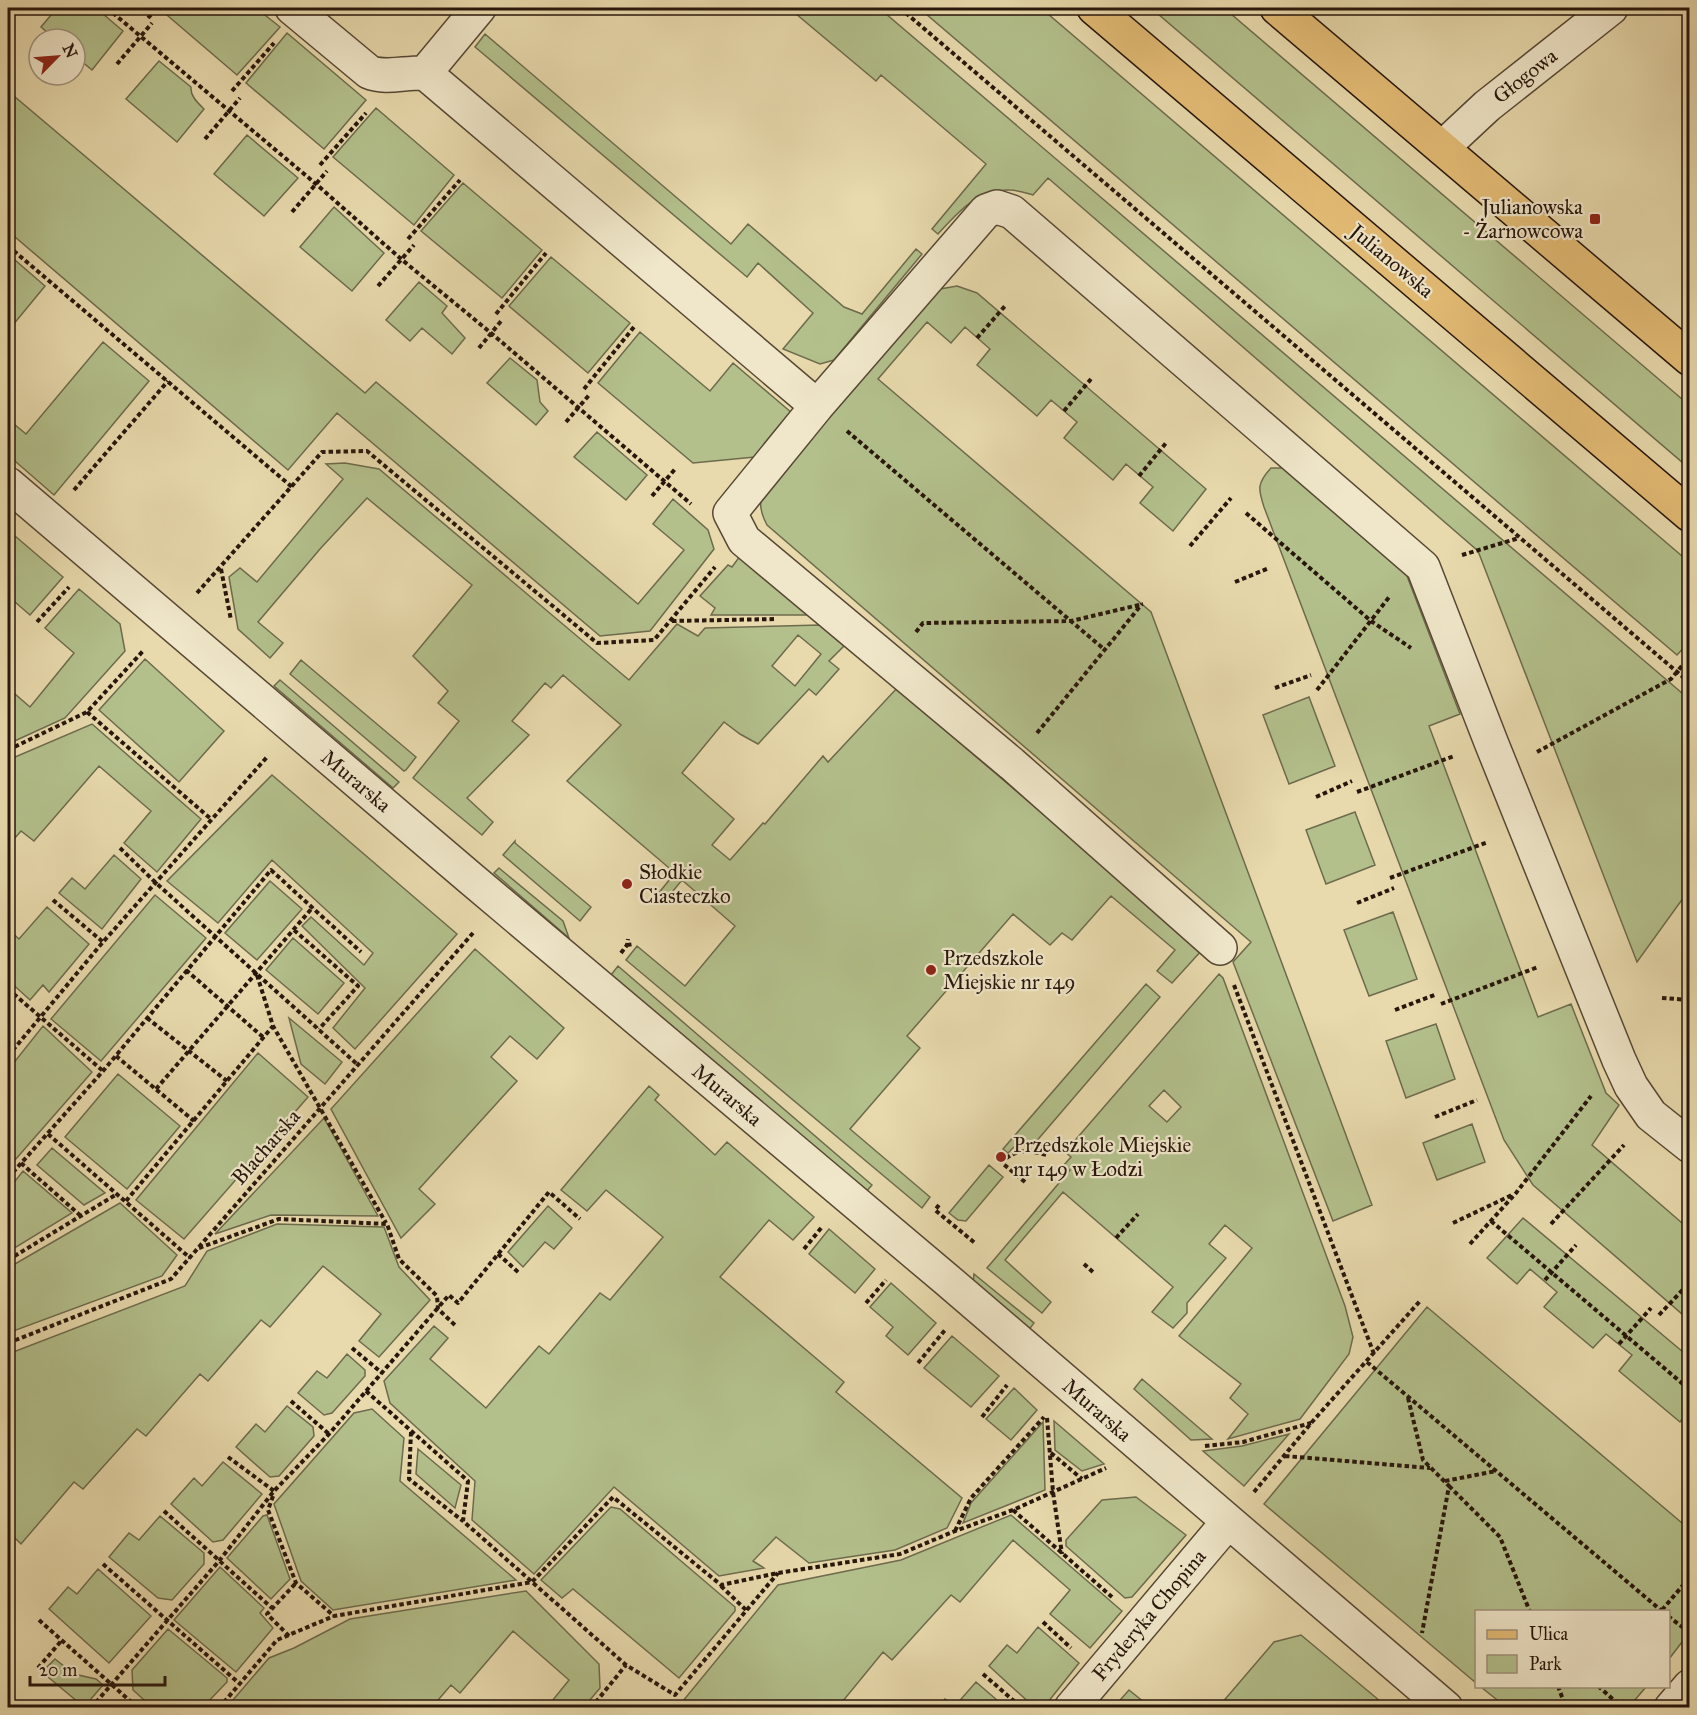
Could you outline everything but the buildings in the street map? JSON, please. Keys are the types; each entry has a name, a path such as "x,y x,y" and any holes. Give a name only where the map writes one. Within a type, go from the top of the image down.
{"main road":[{"name":"Julianowska","path":"1094,8 1689,515"},
{"path":"1277,8 1689,359"}],"street":[{"path":"292,8 369,72 380,77 403,73 425,73 817,406"},
{"path":"425,73 479,8"},
{"name":"Głogowa","path":"1442,148 1487,106 1611,8"},
{"path":"1220,948 1012,764 744,540 730,513 817,406 970,229 986,211 998,207 1012,212 1423,567 1619,1060 1631,1086 1651,1115 1689,1146"},
{"name":"Murarska","path":"8,484 955,1287 1238,1510 1426,1701"},
{"name":"Fryderyka Chopina","path":"1071,1707 1238,1510"},
{"path":"1671,1707 1689,1686"}],"path":[{"path":"107,8 315,184 400,260 491,333 696,508"},
{"path":"148,18 157,8"},
{"path":"900,8 1689,683"},
{"path":"117,64 152,22"},
{"path":"232,90 276,39"},
{"path":"206,139 240,98"},
{"path":"320,165 372,105"},
{"path":"292,212 327,171"},
{"path":"408,239 460,180"},
{"path":"378,286 414,245"},
{"path":"8,246 292,487"},
{"path":"496,314 546,253"},
{"path":"977,338 1005,306"},
{"path":"479,348 502,320"},
{"path":"584,389 634,327"},
{"path":"1064,411 1091,379"},
{"path":"49,519 168,381"},
{"path":"566,422 590,394"},
{"path":"817,406 1105,650"},
{"path":"1139,476 1166,443"},
{"path":"221,568 322,452 367,451 597,643 654,640 719,562"},
{"path":"652,496 676,468"},
{"path":"1190,546 1231,498"},
{"path":"1246,513 1371,621 1317,690"},
{"path":"1423,567 1519,538"},
{"path":"1235,582 1269,568"},
{"path":"37,622 69,586"},
{"path":"923,623 1071,621 1143,604 1012,764"},
{"path":"671,621 840,618"},
{"path":"8,750 87,712 144,650"},
{"path":"1357,792 1497,757 1671,679 1689,657"},
{"path":"1275,688 1311,675"},
{"path":"87,712 211,819"},
{"path":"8,1056 103,942 294,728"},
{"path":"1316,797 1352,781"},
{"path":"1390,878 1526,828"},
{"path":"120,848 358,1065"},
{"path":"8,1178 116,1056 271,870 361,952"},
{"path":"1357,903 1394,888"},
{"path":"53,900 103,942"},
{"name":"Blacharska","path":"8,1343 171,1279 500,902"},
{"path":"156,1089 313,907"},
{"path":"294,930 358,987 319,1029"},
{"path":"627,945 634,944"},
{"path":"1220,948 1374,1354"},
{"path":"1441,1004 1576,952"},
{"path":"186,970 264,1038"},
{"path":"256,974 273,1026 387,1224 399,1259 436,1296 438,1309 457,1327"},
{"path":"8,989 103,1071"},
{"path":"1395,1010 1437,994"},
{"path":"1662,998 1689,1000"},
{"path":"147,1018 227,1081"},
{"path":"126,1201 273,1026"},
{"path":"116,1056 194,1121"},
{"path":"1470,1244 1516,1193 1619,1060"},
{"path":"1435,1117 1477,1100"},
{"path":"48,1134 190,1258"},
{"path":"1551,1224 1620,1149"},
{"path":"1025,1182 1001,1162 1012,1153 1026,1150 1047,1155"},
{"path":"21,1163 81,1216"},
{"path":"91,1707 219,1561 274,1491 329,1434 449,1295 458,1303 549,1192 580,1219"},
{"path":"1453,1223 1516,1193"},
{"path":"8,1260 118,1194"},
{"path":"939,1205 935,1210 975,1243"},
{"path":"1116,1238 1138,1214"},
{"path":"199,1248 279,1219 387,1224"},
{"path":"804,1249 828,1219"},
{"path":"1491,1221 1689,1390"},
{"path":"1545,1280 1576,1245"},
{"path":"498,1254 519,1272"},
{"path":"1083,1264 1095,1274"},
{"path":"866,1303 892,1272"},
{"path":"1659,1315 1689,1282"},
{"path":"1238,1510 1312,1422 1420,1301"},
{"path":"1619,1344 1651,1308"},
{"path":"918,1363 951,1322"},
{"path":"352,1348 382,1373"},
{"path":"1366,1362 1662,1610"},
{"path":"982,1417 1008,1384"},
{"path":"366,1391 468,1481 463,1521"},
{"path":"1408,1398 1423,1460 1500,1537 1530,1610"},
{"path":"291,1401 329,1434"},
{"path":"955,1531 971,1498 1047,1415 1053,1492 1062,1554"},
{"path":"1200,1447 1243,1442 1312,1422"},
{"path":"411,1431 409,1479 463,1521 626,1665 675,1695 778,1574"},
{"path":"1050,1452 1082,1479"},
{"path":"1284,1456 1431,1468"},
{"path":"228,1457 274,1491"},
{"path":"721,1585 900,1554 1013,1510 1108,1467"},
{"path":"1444,1481 1496,1471"},
{"path":"1420,1643 1449,1486"},
{"path":"274,1491 268,1510 296,1583 334,1616"},
{"path":"219,1707 278,1640 334,1616 532,1582 613,1497 721,1585 746,1611"},
{"path":"1013,1510 1113,1598"},
{"path":"164,1512 272,1608"},
{"path":"103,1564 240,1684"},
{"path":"1664,1610 1689,1577"},
{"path":"289,1636 267,1614 296,1583"},
{"path":"1670,1618 1689,1634"},
{"path":"39,1620 138,1707"},
{"path":"1043,1622 1073,1650"},
{"path":"38,1668 62,1640"},
{"path":"591,1707 626,1665"},
{"path":"983,1674 1022,1707"},
{"path":"1559,1688 1566,1707"},
{"path":"1600,1688 1623,1707"}],"green space":[{"path":"57,8 96,8 123,31 92,70 87,66 87,27 41,27"},
{"path":"163,8 256,8 280,27 237,75 161,10"},
{"path":"789,8 879,8 1689,699 1689,890 1637,962 1478,551 1048,178 1033,195 1016,190 999,190 988,193 961,210 938,234 932,229 986,164 881,75 876,81"},
{"path":"919,8 1041,8 1689,562 1689,642 1677,655"},
{"path":"1151,8 1224,8 1689,405 1689,468"},
{"path":"287,33 366,100 324,149 246,83"},
{"path":"485,34 731,244 748,224 844,307 862,314 916,249 922,254 834,360 820,364 783,349 813,313 758,263 747,277 475,47"},
{"path":"159,61 191,87 193,96 204,109 177,142 126,99"},
{"path":"8,91 365,393 376,382 638,604 684,550 653,524 673,499 708,530 714,549 650,631 600,636 337,413 288,470 8,231"},
{"path":"376,108 454,175 414,225 333,157"},
{"path":"247,135 298,178 264,216 214,174"},
{"path":"463,183 542,250 502,298 421,231"},
{"path":"334,207 384,253 352,291 300,247"},
{"path":"8,254 45,286 8,331"},
{"path":"551,257 630,323 588,373 509,306"},
{"path":"419,282 447,306 442,313 465,338 452,354 422,328 410,341 386,320"},
{"path":"957,286 977,293 1206,489 1173,531 1140,503 1153,487 1126,464 1113,480 1064,438 1077,422 1051,400 1037,416 977,365 990,349 965,327 951,343 927,322 878,379 1151,612 1372,1205 1333,1221 1233,962 1251,942 767,525 761,507 763,489 940,289"},
{"path":"640,332 710,391 733,363 792,413 755,457 693,463 598,383"},
{"path":"103,342 149,381 54,495 8,455 8,419 26,434"},
{"path":"510,358 537,380 540,402 548,411 536,425 487,383"},
{"path":"597,432 647,475 626,500 574,457"},
{"path":"345,463 379,469 629,680 677,624 698,636 705,628 820,625 844,646 829,661 839,669 816,695 809,689 758,744 724,722 682,773 734,819 712,845 730,860 763,823 765,824 823,756 828,762 898,687 918,707 1202,950 1172,983 1157,971 1175,950 1111,896 1072,940 1062,933 1050,945 1013,914 907,1036 920,1048 850,1129 930,1197 922,1208 626,960 637,946 685,986 735,926 682,880 664,902 657,895 675,873 567,781 621,725 563,675 551,688 545,683 512,721 529,735 467,798 493,822 482,835 413,778 459,721 438,703 448,691 413,656 472,585 367,498 258,622 283,643 270,658 238,629 229,577 240,568 257,582 343,479 326,464","holes":["798,635 821,654 795,686 772,666"]},
{"path":"1271,468 1284,468 1407,576 1460,714 1429,726 1538,1017 1571,1004 1606,1093 1619,1105 1592,1145 1689,1229 1689,1320 1533,1185 1504,1140 1264,507 1260,486"},
{"path":"8,530 63,577 30,615 8,596"},
{"path":"740,556 810,615 711,615 715,608 700,596 728,565 732,567"},
{"path":"79,589 120,624 125,651 65,718 8,744 8,688 30,707 74,653 45,628"},
{"path":"145,659 224,731 179,782 99,710"},
{"path":"301,660 416,757 406,770 404,771 290,674"},
{"path":"280,680 399,782 393,788 274,686"},
{"path":"1309,697 1335,766 1289,784 1263,715"},
{"path":"92,724 201,819 157,872 124,843 151,811 99,766 34,841 21,831 8,846 8,760"},
{"path":"272,775 457,934 355,1049 333,1028 365,988 302,926 311,917 364,965 373,953 272,860 218,923 167,881"},
{"path":"1355,812 1375,865 1326,884 1306,830"},
{"path":"515,841 591,907 580,921 503,855"},
{"path":"114,855 141,879 102,929 59,893 72,878 85,889"},
{"path":"499,868 563,921 569,938 494,873"},
{"path":"270,881 302,909 257,960 225,933"},
{"path":"155,895 206,938 101,1061 51,1019"},
{"path":"47,907 89,944 49,992 43,985 30,1000 8,980 8,929 19,939"},
{"path":"1393,912 1417,979 1369,996 1344,930"},
{"path":"293,938 344,983 318,1014 266,970"},
{"path":"475,949 564,1028 537,1059 510,1036 491,1057 517,1081 419,1189 435,1204 401,1238 331,1109"},
{"path":"618,966 872,1185 865,1193 611,975"},
{"path":"1219,974 1223,978 1345,1306 1353,1337 1349,1354 1300,1419 1228,1439 1248,1414 1230,1398 1241,1384 1179,1336 1252,1248 1225,1225 1209,1244 1226,1258 1187,1303 1187,1313 1173,1328 1152,1312 1173,1287 1063,1192 1005,1260 1051,1302 1042,1313 987,1268 1070,1170 1064,1165 1071,1157 1065,1152","holes":["1164,1090 1181,1107 1167,1122 1149,1106"]},
{"path":"1146,984 1160,997 1034,1144 1015,1146 1008,1153 1003,1149"},
{"path":"289,1018 342,1062 325,1084 301,1064"},
{"path":"1436,1024 1455,1079 1406,1098 1386,1041"},
{"path":"43,1026 92,1072 8,1168 8,1070"},
{"path":"258,1053 308,1097 184,1239 136,1200"},
{"path":"118,1074 180,1126 127,1189 65,1137"},
{"path":"649,1086 659,1095 655,1100 715,1155 727,1142 814,1217 793,1240 769,1220 720,1277 844,1382 836,1392 962,1498 947,1528 895,1550 809,1563 776,1537 753,1561 764,1568 719,1576 614,1487 534,1574 472,1520 475,1481 390,1403 384,1381 434,1326 448,1338 430,1359 486,1408 539,1346 549,1354 600,1293 610,1300 663,1237 606,1190 587,1211 561,1190"},
{"path":"324,1118 378,1216 271,1215 215,1234"},
{"path":"1472,1124 1485,1162 1437,1180 1423,1143"},
{"path":"52,1148 105,1193 84,1205 37,1165"},
{"path":"989,1165 1003,1177 966,1221 958,1220 949,1213"},
{"path":"23,1171 72,1213 8,1252 8,1190"},
{"path":"120,1203 177,1255 162,1276 8,1333 8,1268"},
{"path":"548,1206 572,1228 554,1249 545,1242 523,1267 508,1252"},
{"path":"1523,1218 1689,1357 1689,1410 1680,1422 1619,1371 1632,1355 1606,1334 1593,1348 1544,1307 1557,1292 1530,1269 1517,1284 1487,1258"},
{"path":"277,1224 384,1227 399,1267 430,1300 379,1357 359,1341 381,1314 323,1266 270,1327 261,1320 208,1381 200,1374 146,1436 137,1429 83,1489 74,1482 21,1544 13,1536 8,1542 8,1354 185,1286 207,1251"},
{"path":"829,1229 875,1269 855,1293 809,1254"},
{"path":"974,1274 1034,1323 1028,1331 973,1284"},
{"path":"891,1283 936,1323 908,1355 886,1336 893,1327 870,1307"},
{"path":"1427,1307 1682,1523 1689,1514 1689,1633 1670,1658 1670,1610 1475,1610 1475,1682 1264,1504"},
{"path":"952,1336 999,1376 971,1407 924,1368"},
{"path":"347,1354 365,1370 365,1376 332,1413 324,1415 298,1393 317,1371 327,1378"},
{"path":"1142,1379 1212,1439 1191,1440 1134,1389"},
{"path":"1014,1388 1037,1410 1011,1440 986,1419"},
{"path":"287,1406 313,1427 314,1436 279,1476 270,1477 236,1447 256,1424 265,1432"},
{"path":"372,1409 404,1438 400,1481 516,1580 333,1610 301,1581 274,1504 354,1413"},
{"path":"1054,1421 1104,1464 1082,1471 1055,1450"},
{"path":"1043,1422 1045,1490 963,1523 971,1503"},
{"path":"1289,1434 1244,1486 1203,1451 1242,1446"},
{"path":"418,1449 461,1485 455,1508 416,1474"},
{"path":"223,1462 262,1494 223,1540 213,1542 171,1504 194,1478 202,1486"},
{"path":"1136,1497 1186,1535 1132,1597 1125,1598 1066,1546 1066,1540 1102,1500"},
{"path":"611,1507 620,1509 735,1607 735,1611 679,1678 573,1589 562,1598 541,1580"},
{"path":"267,1515 290,1579 271,1599 227,1558 263,1516"},
{"path":"1011,1515 1122,1611 1090,1648 1050,1614 1070,1590 1013,1540 960,1602 951,1595 892,1660 883,1652 838,1707 829,1707 825,1704 822,1708 678,1707 778,1585 901,1560"},
{"path":"160,1516 204,1553 204,1564 172,1600 158,1598 109,1557 129,1533 139,1540"},
{"path":"220,1567 264,1608 260,1613 273,1628 236,1672 174,1620"},
{"path":"98,1569 151,1616 109,1663 49,1609 68,1587 77,1594"},
{"path":"526,1591 599,1664 600,1688 584,1707 560,1707 552,1701 569,1680 513,1631 460,1693 451,1685 432,1707 227,1707 269,1658 294,1648 350,1619"},
{"path":"1038,1627 1079,1663 1044,1707 1034,1707 989,1666 1007,1645 1017,1653"},
{"path":"168,1629 227,1678 227,1682 203,1707 152,1707 133,1690 132,1670"},
{"path":"1301,1635 1380,1701 1375,1707 1225,1708 1221,1704 1274,1642"},
{"path":"55,1659 74,1674 96,1679 103,1685 84,1707 42,1672"},
{"path":"976,1682 1005,1707 938,1707 945,1699 955,1706"},
{"path":"1482,1688 1645,1688 1628,1708 1506,1707"},
{"path":"1129,1690 1150,1707 1114,1707"}],"place":[{"name":"Julianowska - Żarnowcowa","path":"1595,219"},
{"name":"Słodkie Ciasteczko","path":"627,884"},
{"name":"Przedszkole Miejskie nr 149","path":"931,970"},
{"name":"Przedszkole Miejskie nr 149 w Łodzi","path":"1001,1157"}]}
